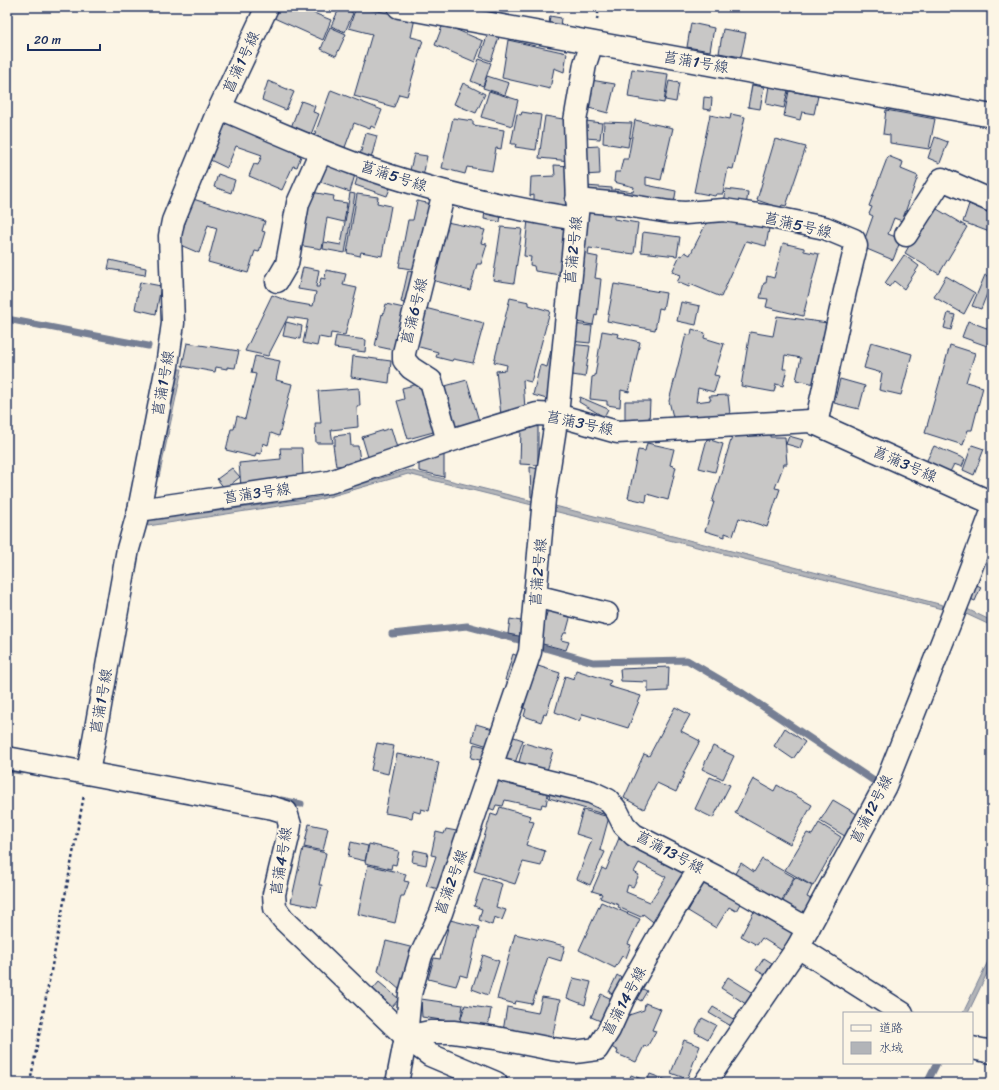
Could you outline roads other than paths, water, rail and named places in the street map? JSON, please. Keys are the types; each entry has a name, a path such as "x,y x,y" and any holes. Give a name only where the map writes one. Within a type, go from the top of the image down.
{"street":[{"name":"菖蒲1号線","path":"88,773 128,549 139,510 167,366 173,322 170,236 173,221 220,108 267,7"},
{"name":"菖蒲1号線","path":"399,7 992,116"},
{"name":"菖蒲2号線","path":"397,1083 406,1037 410,994 421,955 441,913 530,652 544,499 557,415 577,209 575,121 585,64 592,42"},
{"name":"菖蒲5号線","path":"220,108 355,164 444,192 526,211 577,209 620,204 669,212 685,213 724,210 771,217 825,228 854,240 856,246 816,424"},
{"path":"277,281 287,264 298,203 321,151"},
{"path":"906,236 942,179 992,201"},
{"name":"菖蒲6号線","path":"444,192 404,353 404,360 411,368 431,381 448,441"},
{"name":"菖蒲3号線","path":"139,510 330,482 448,441 537,414 557,415 617,432 810,422 992,503"},
{"name":"菖蒲12号線","path":"705,1083 803,938 885,786 992,512"},
{"path":"535,596 607,614"},
{"name":"菖蒲4号線","path":"7,758 273,808 286,812 290,825 274,894 275,908 325,960 406,1037 430,1055 496,1083"},
{"name":"菖蒲13号線","path":"491,766 505,771 591,792 608,800 617,811 624,825 634,835 700,868 803,938 901,1012"},
{"name":"菖蒲14号線","path":"406,1037 430,1032 454,1032 575,1052 597,1049 610,1030 624,997 700,868"},
{"path":"973,1048 992,1052"}],"water":[{"path":"179,369 182,369 159,477 155,476"},
{"path":"408,470 537,502 536,506 408,474 318,500 148,526 147,521 319,497"},
{"path":"555,506 943,605 942,609 554,511"},
{"path":"967,609 992,621 992,626 964,613"},
{"path":"992,953 992,963 968,1012 963,1012"}],"waterway":[{"path":"7,319 148,346"},
{"path":"392,634 467,626 523,641"},
{"path":"541,647 593,662 687,660 738,690 877,783"},
{"path":"7,769 21,771"},
{"path":"281,800 301,804"},
{"path":"927,1083 936,1064"}]}
